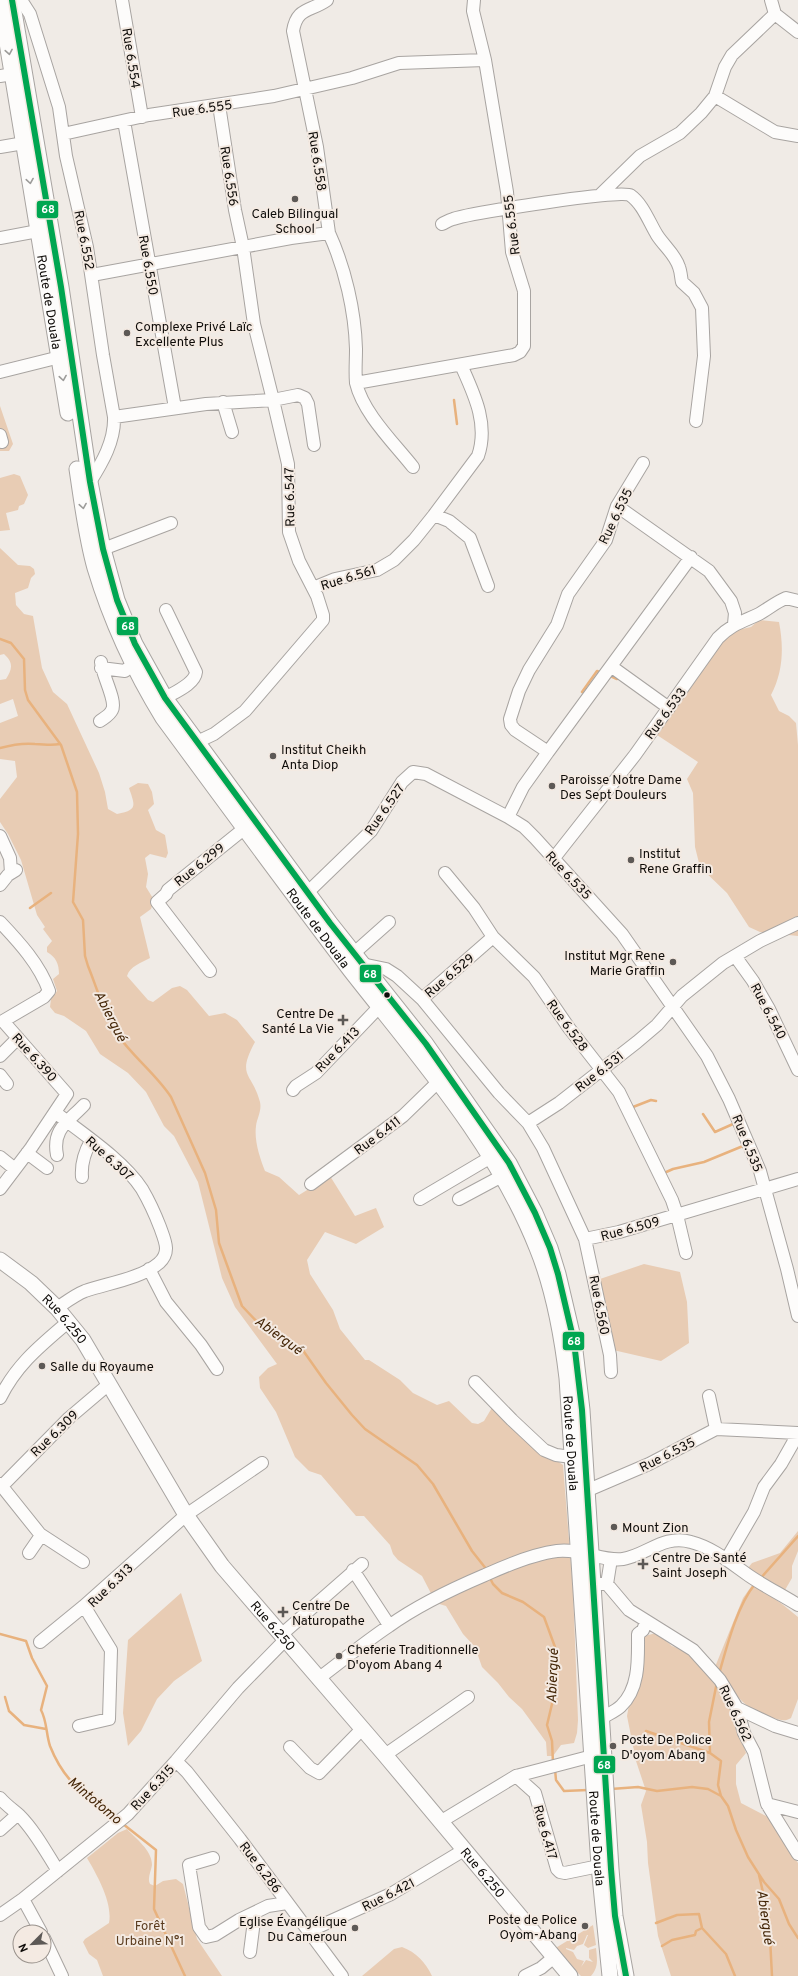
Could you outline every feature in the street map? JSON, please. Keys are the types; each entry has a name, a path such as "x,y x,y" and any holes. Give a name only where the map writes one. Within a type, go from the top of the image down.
{"main road":[{"name":"Route de Douala","path":"0,0 7,75 24,143 60,357 88,538 95,567 108,608 132,665 163,718 245,828 356,963 380,1006 438,1082 491,1157 523,1214 546,1274 564,1358 572,1457 585,1552 598,1754 599,1866 610,1976"},
{"path":"12,0 59,272 90,482 103,549 117,600 135,644 165,698 308,892 356,963 426,1044 509,1163 535,1212 558,1274 574,1342 582,1410 586,1491 585,1552 600,1584 602,1718 598,1754 615,1916 626,1976"},
{"name":"Rue 6.250","path":"0,1260 31,1283 57,1308 82,1340 186,1515 222,1566 385,1755 552,1958 570,1976"}],"street":[{"name":"Rue 6.552","path":"21,0 30,14 59,107 66,156 81,219 92,275 103,355 114,417 115,426 103,462 90,482"},
{"name":"Rue 6.554","path":"122,0 142,117"},
{"name":"Rue 6.558","path":"327,0 320,5 301,12 295,19 293,31 317,147 329,233"},
{"path":"474,0 473,11 485,60"},
{"path":"771,0 775,14 798,32"},
{"path":"600,195 640,156 680,133 701,113 714,96 725,67 732,54 775,14"},
{"name":"Rue 6.555","path":"63,134 142,117 306,89 352,78 399,63 485,60 509,207 512,252 524,291 524,346 520,352 514,355 356,383"},
{"path":"714,96 775,132 798,136"},
{"name":"Rue 6.556","path":"219,105 235,210 243,247 254,324 273,400"},
{"name":"Rue 6.550","path":"124,121 175,408"},
{"path":"0,147 24,143"},
{"path":"442,224 452,219 509,207 622,192 630,194 641,207 658,237 670,250 679,267 682,282 694,292 702,308 704,356 696,421"},
{"path":"0,238 38,231"},
{"path":"92,275 243,247 329,233 340,258 351,308 356,348 356,383 358,393 368,410 414,467"},
{"path":"0,372 60,357"},
{"name":"Rue 6.561","path":"314,588 335,579 377,570 394,560 414,540 478,456 482,438 480,412 461,365"},
{"path":"114,417 223,402 273,400 298,395 305,398 308,404 314,445"},
{"name":"Rue 6.547","path":"197,742 214,734 245,711 323,620 323,615 314,588 299,561 289,532 288,464 273,400"},
{"path":"223,402 232,432"},
{"name":"Rue 6.535","path":"548,752 514,730 510,719 529,670 557,625 568,594 606,540 617,506 643,463"},
{"path":"617,506 709,570 731,601 735,613 734,624"},
{"path":"434,515 449,521 470,538 488,586"},
{"path":"103,549 171,523"},
{"path":"508,817 524,788 548,752 691,558"},
{"name":"Rue 6.533","path":"554,858 635,755 718,638 734,624 759,613 786,598 797,599"},
{"path":"165,698 195,678 196,672 166,610"},
{"path":"100,721 112,710 113,704 101,665 126,671 132,665"},
{"path":"612,667 669,708"},
{"name":"Rue 6.527","path":"308,892 371,830 402,782 413,772 426,774 474,798"},
{"name":"Rue 6.535","path":"474,798 524,826 554,858 622,934 701,1044 719,1078 754,1157 787,1269 798,1316"},
{"name":"Rue 6.299","path":"210,971 156,902 166,894 168,890 245,828"},
{"path":"0,836 14,871 0,885"},
{"name":"Rue 6.528","path":"445,873 474,908 493,937 534,977 558,1012 619,1092 661,1177 677,1215 686,1253"},
{"name":"Rue 6.390","path":"0,922 16,939 44,978 48,991 44,997 1,1020 65,1090 66,1097 56,1113 0,1189"},
{"path":"356,963 389,922"},
{"name":"Rue 6.531","path":"528,1122 559,1103 657,1025 673,1006 705,978 735,956 760,941 798,923"},
{"name":"Rue 6.529","path":"356,963 386,969 397,976 422,999 493,937"},
{"name":"Rue 6.540","path":"735,956 754,981 769,1008 798,1070"},
{"path":"422,999 499,1093 528,1122"},
{"name":"Rue 6.413","path":"293,1090 296,1086 316,1073 380,1006"},
{"path":"0,1056 18,1038"},
{"name":"Rue 6.411","path":"311,1184 403,1116 438,1082"},
{"path":"57,1155 55,1146 58,1133 84,1105"},
{"name":"Rue 6.307","path":"56,1113 92,1141 131,1175 150,1205 166,1243 167,1250 165,1257 149,1269 84,1292 57,1308"},
{"name":"Rue 6.509","path":"528,1122 543,1148 586,1239 606,1236 798,1179"},
{"path":"82,1177 82,1162 86,1150 92,1141"},
{"path":"27,1153 47,1168"},
{"path":"0,1157 15,1169"},
{"path":"420,1199 491,1157"},
{"path":"458,1199 502,1176"},
{"name":"Rue 6.560","path":"586,1239 610,1355 611,1372"},
{"path":"149,1269 166,1302 201,1345 217,1369"},
{"path":"0,1398 7,1384 22,1363 68,1322"},
{"path":"475,1382 544,1450 556,1455 572,1457"},
{"name":"Rue 6.309","path":"1,1485 69,1418 109,1384"},
{"path":"709,1396 716,1428 798,1433 781,1464 764,1487 754,1512 726,1560"},
{"name":"Rue 6.535","path":"586,1491 649,1464 716,1428"},
{"name":"Rue 6.313","path":"79,1726 109,1719 111,1650 84,1606 186,1515 262,1463"},
{"path":"1,1485 40,1534 83,1562"},
{"path":"29,1553 40,1538 40,1534"},
{"path":"318,1679 390,1625 414,1610 467,1583 501,1568 557,1551 585,1552 611,1559 621,1559 632,1557 654,1546 675,1540 691,1541 710,1549 764,1585 798,1605"},
{"path":"600,1584 611,1559"},
{"name":"Rue 6.315","path":"0,1915 23,1899 128,1814 283,1637 358,1567 390,1625"},
{"name":"Rue 6.562","path":"600,1584 629,1610 693,1650 720,1680 737,1708 744,1733 759,1765 763,1794 767,1804 798,1854"},
{"path":"40,1642 84,1606"},
{"path":"602,1718 620,1707 630,1694 636,1675 638,1634 643,1630 646,1622"},
{"path":"385,1755 468,1697"},
{"path":"737,1708 775,1726 798,1733"},
{"path":"290,1747 310,1768 318,1773 362,1729"},
{"path":"440,1822 516,1776 598,1754"},
{"name":"Rue 6.286","path":"176,1761 187,1772 240,1839 342,1976"},
{"path":"535,1793 537,1771"},
{"name":"Rue 6.417","path":"516,1776 535,1793 557,1869 560,1872 565,1873 599,1866"},
{"path":"0,1798 7,1806 18,1814 33,1832 58,1871"},
{"path":"767,1804 798,1812"},
{"path":"0,1830 18,1814"},
{"name":"Rue 6.421","path":"309,1931 391,1894 464,1850"},
{"path":"213,1858 188,1865 201,1932 206,1937 215,1935 268,1906 287,1903"},
{"path":"23,1899 37,1924"},
{"path":"250,1952 255,1913"},
{"path":"52,1955 62,1976"},
{"path":"525,1976 541,1968 552,1958"}],"green space":[{"path":"0,406 13,444 9,451 0,451"},
{"path":"14,474 20,476 28,495 24,504 19,506 18,510 6,513 10,530 0,531 0,478"},
{"path":"0,548 18,565 30,566 34,569 35,574 31,578 28,588 15,593 16,605 24,614 33,616 42,668 53,692 67,704 99,773 105,792 108,809 117,814 129,811 133,806 133,799 129,788 138,783 148,784 152,792 154,804 148,810 156,830 165,835 168,853 166,858 150,854 145,858 148,874 146,887 154,900 151,909 140,917 150,958 133,967 127,976 148,1000 153,1002 172,988 180,986 187,990 209,1016 225,1013 237,1020 255,1042 249,1053 246,1068 247,1074 257,1092 260,1102 260,1111 256,1126 256,1138 259,1155 265,1171 279,1177 299,1195 330,1176 355,1216 376,1208 384,1227 356,1244 325,1232 307,1260 310,1274 333,1310 340,1329 365,1360 369,1360 400,1380 413,1393 437,1405 449,1401 472,1423 478,1424 484,1421 493,1406 540,1449 563,1465 573,1590 578,1720 577,1733 574,1743 561,1745 553,1756 547,1756 546,1742 522,1709 482,1667 475,1647 463,1634 446,1606 436,1603 422,1576 398,1560 393,1554 390,1545 364,1516 356,1516 321,1475 309,1471 295,1457 276,1412 260,1388 259,1377 268,1368 277,1364 235,1307 222,1278 198,1182 174,1136 164,1126 146,1092 128,1073 100,1054 86,1031 64,1016 55,1013 50,1007 51,999 57,991 53,979 59,974 56,961 53,956 47,952 47,947 52,941 43,929 45,927 37,915 21,860 0,822 0,799 17,777 15,761 0,759 0,723 18,716 13,699 0,704 0,680 6,679 11,669 11,663 4,654 0,655"},
{"path":"759,620 779,622 782,641 781,660 778,678 771,695 779,711 789,716 796,723 798,745 798,936 760,932 749,927 727,893 700,867 695,847 693,793 687,779 698,762 657,735 729,632 751,627"},
{"path":"644,1264 680,1272 687,1302 689,1343 661,1361 613,1350 600,1279"},
{"path":"798,1531 798,1551 792,1566 792,1578 785,1590 748,1568 752,1563 780,1553"},
{"path":"753,1584 798,1617 798,1699 791,1718 787,1720 780,1720 763,1715 746,1705 733,1691 715,1667 743,1598"},
{"path":"181,1593 202,1661 174,1681 157,1699 141,1731 128,1746 123,1713 128,1640"},
{"path":"656,1633 672,1646 687,1652 715,1680 717,1688 729,1702 746,1753 736,1765 736,1784 741,1803 768,1817 798,1863 798,1976 671,1976 658,1936 648,1863 647,1842 641,1805 646,1791 636,1761 627,1716 641,1637"},
{"name":"Forêt Urbaine N°1","path":"127,1829 143,1845 149,1854 152,1865 149,1877 150,1884 155,1886 163,1881 176,1879 183,1884 197,1939 222,1976 103,1976 97,1960 89,1954 83,1942 85,1939 109,1923 110,1915 103,1889 87,1858 118,1833"},
{"path":"593,1925 596,1945 588,1948 584,1945 587,1935 583,1944 577,1946 574,1950 566,1948 573,1952 577,1959 584,1961 581,1967 586,1960 593,1962 589,1958 589,1950 596,1948 597,1962 594,1973 591,1976 581,1976 554,1949"},
{"path":"402,1947 420,1958 432,1976 362,1976 394,1949"}],"waterway":[{"path":"454,400 457,424"},
{"name":"Abiergué","path":"0,639 11,643 24,659 25,690 28,700 61,745 77,792 78,834 73,902 83,920 85,956 88,966 104,1009 117,1034 171,1097 205,1173 216,1210 219,1243 242,1306 261,1326 302,1349 326,1383 365,1429 417,1465 433,1484 472,1551 487,1570"},
{"path":"582,692 597,671 602,673"},
{"path":"608,675 617,679"},
{"path":"0,748 22,744 60,744"},
{"path":"30,908 51,893"},
{"path":"633,1107 651,1100 656,1101"},
{"path":"703,1114 715,1132 733,1124"},
{"path":"664,1173 673,1169 704,1162 743,1146"},
{"path":"760,1579 798,1536"},
{"name":"Abiergué","path":"489,1576 493,1584 502,1593 523,1602 544,1617 555,1647 552,1704 547,1725 552,1741 553,1763"},
{"path":"719,1674 729,1639 738,1615 743,1603 755,1584"},
{"name":"Mintotomo","path":"0,1634 26,1641 32,1658 47,1686 41,1710 50,1746 62,1770 77,1788 116,1818"},
{"path":"710,1753 709,1722 717,1682"},
{"path":"5,1697 9,1711"},
{"path":"9,1711 24,1725 46,1729"},
{"name":"Abiergué","path":"646,1731 710,1753 721,1761 718,1785 721,1796"},
{"name":"Abiergué","path":"555,1769 556,1780 564,1791 588,1790"},
{"name":"Abiergué","path":"611,1789 638,1787 657,1791 692,1787 708,1789 721,1796 728,1806 736,1830 748,1857 764,1882 779,1899 789,1924 798,1938"},
{"name":"Mintotomo","path":"123,1824 156,1850 154,1909 185,1976"},
{"name":"Abiergué","path":"759,1875 769,1918 772,1976"},
{"path":"656,1923 677,1915 699,1914 702,1928 726,1954 735,1976"},
{"path":"662,1946 672,1940 695,1935 696,1931 702,1928"}],"transit line":[{"name":"68","path":"12,0 61,287 90,482 103,549 117,600 135,644 165,698 330,923 426,1044 509,1163 535,1213 550,1248 558,1274 574,1342 582,1410 611,1869 615,1916 626,1976"}],"place":[{"name":"Caleb Bilingual School","path":"295,199"},
{"name":"Complexe Privé Laïc Excellente Plus","path":"127,333"},
{"name":"Institut Cheikh Anta Diop","path":"273,756"},
{"name":"Paroisse Notre Dame Des Sept Douleurs","path":"552,786"},
{"name":"Institut Rene Graffin","path":"631,860"},
{"name":"Institut Mgr Rene Marie Graffin","path":"673,962"},
{"name":"Centre De Santé La Vie","path":"343,1020"},
{"name":"Salle du Royaume","path":"42,1366"},
{"name":"Mount Zion","path":"614,1527"},
{"name":"Centre De Santé Saint Joseph","path":"643,1564"},
{"name":"Centre De Naturopathe","path":"283,1612"},
{"name":"Cheferie Traditionnelle D'oyom Abang 4","path":"339,1656"},
{"name":"Poste De Police D'oyom Abang","path":"613,1746"},
{"name":"Poste de Police Oyom-Abang","path":"585,1926"},
{"name":"Eglise Évangélique Du Cameroun","path":"355,1928"}]}
